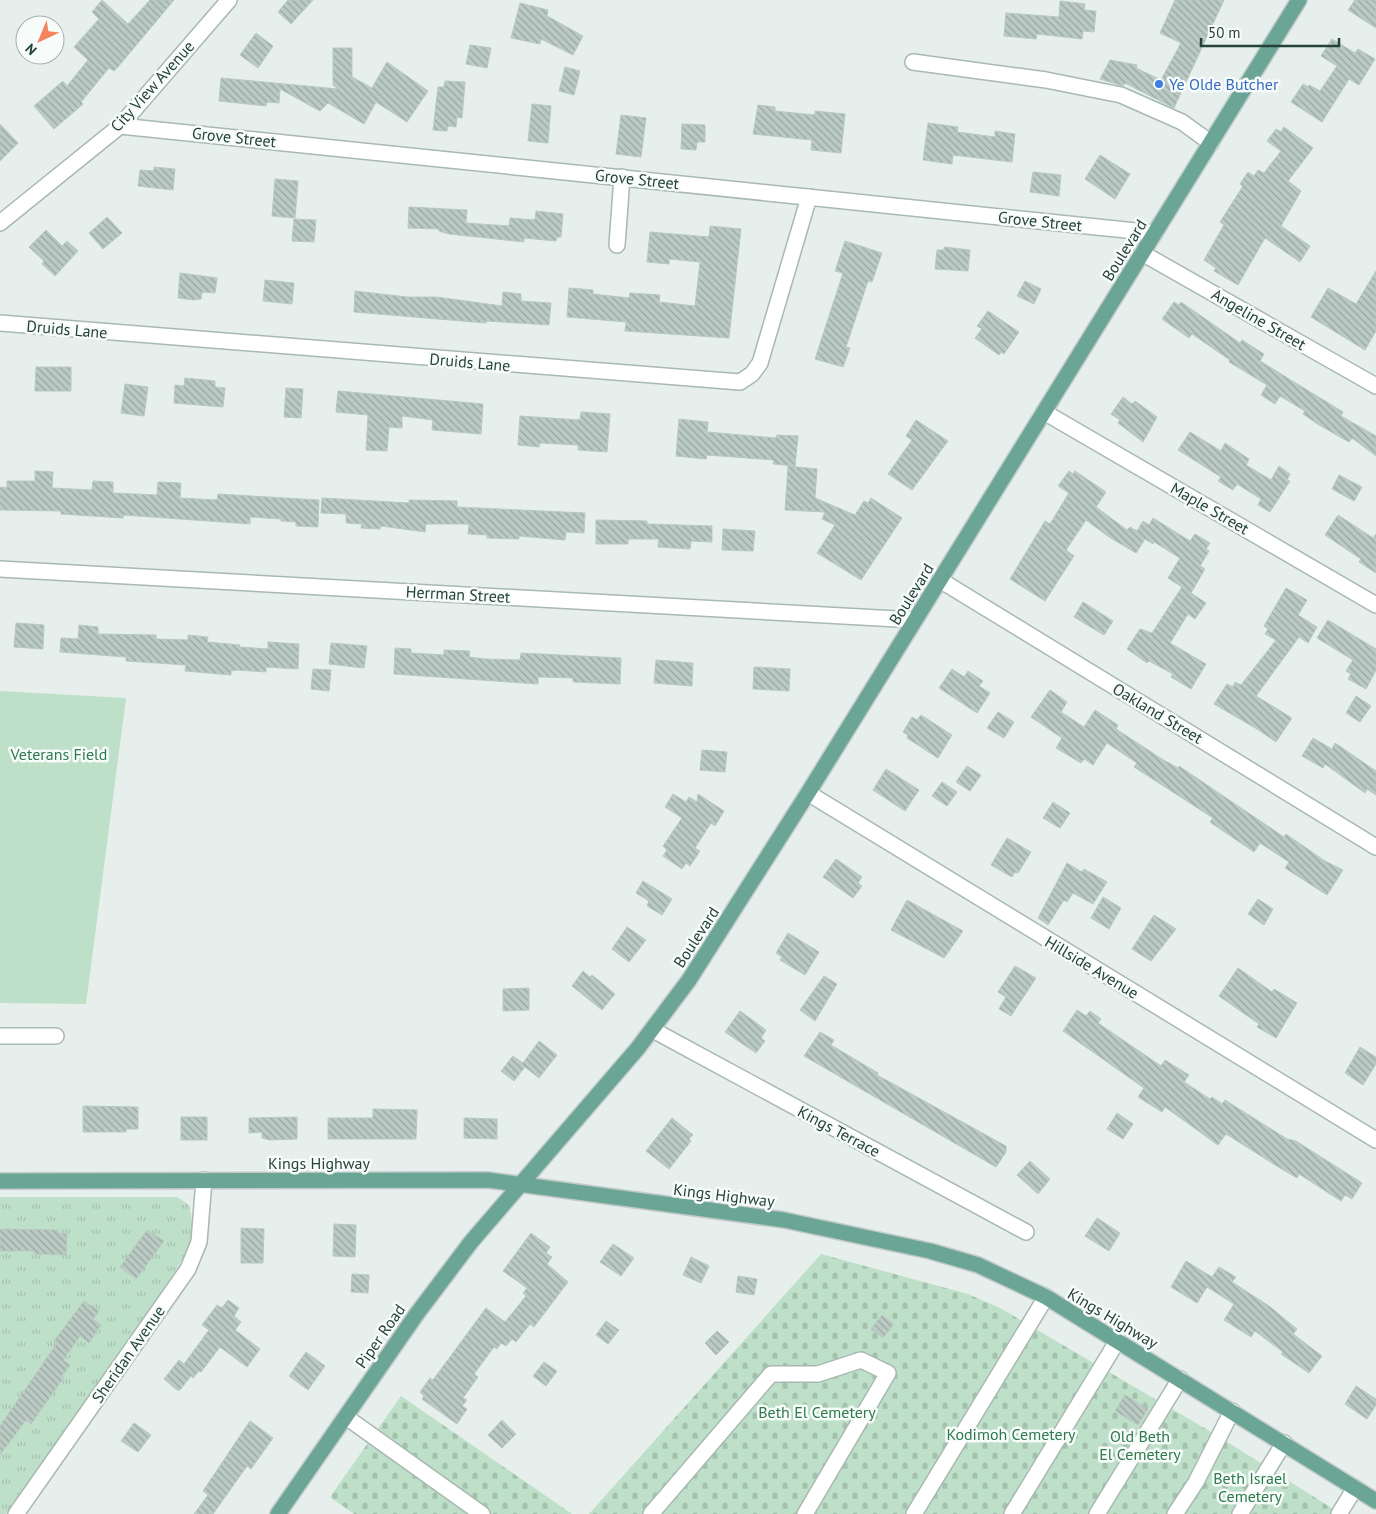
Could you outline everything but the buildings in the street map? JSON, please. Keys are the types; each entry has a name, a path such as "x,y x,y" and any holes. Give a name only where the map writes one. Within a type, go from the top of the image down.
{"main road":[{"name":"Boulevard","path":"519,1184 653,1030 703,960 1300,0"},
{"name":"Kings Highway","path":"0,1181 465,1179 519,1184 784,1220 930,1251 978,1265 1046,1297 1376,1500"},
{"name":"Piper Road","path":"278,1514 416,1315 471,1242 519,1184"}],"street":[{"name":"City View Avenue","path":"0,223 120,126 229,0"},
{"path":"913,62 1046,80 1121,95 1182,122 1211,143"},
{"name":"Grove Street","path":"120,126 1154,234"},
{"path":"616,245 622,177"},
{"name":"Druids Lane","path":"0,323 740,382 752,374 760,363 809,197"},
{"name":"Angeline Street","path":"1142,253 1376,386"},
{"name":"Maple Street","path":"1044,412 1376,605"},
{"name":"Herrman Street","path":"0,569 916,620"},
{"name":"Oakland Street","path":"940,580 1376,846"},
{"name":"Hillside Avenue","path":"808,793 1376,1140"},
{"name":"Kings Terrace","path":"653,1030 1026,1232"},
{"path":"0,1036 56,1036"},
{"name":"Sheridan Avenue","path":"16,1514 188,1269 199,1242 204,1180"},
{"path":"914,1514 1046,1297"},
{"path":"1012,1514 1118,1340"},
{"path":"651,1514 771,1374 818,1374 861,1360 888,1373 805,1514"},
{"path":"1097,1514 1180,1379"},
{"path":"1175,1514 1196,1482 1232,1411"},
{"path":"346,1417 482,1514"},
{"path":"1240,1514 1284,1443"},
{"path":"1339,1514 1355,1488"}],"green space":[{"name":"Veterans Field","path":"0,691 126,698 86,1004 0,1003"},
{"path":"0,1197 177,1197 189,1205 194,1231 192,1243 153,1309 6,1514 0,1514"},
{"path":"821,1254 968,1294 1000,1308 1218,1436 1341,1514 589,1514"},
{"path":"401,1396 572,1514 354,1514 330,1497"}],"place":[{"name":"Ye Olde Butcher","path":"1159,84"}],"park label":[{"name":"Beth El Cemetery","path":"817,1412"},
{"name":"Kodimoh Cemetery","path":"1011,1434"},
{"name":"Old Beth El Cemetery","path":"1140,1445"},
{"name":"Beth Israel Cemetery","path":"1250,1487"}]}
